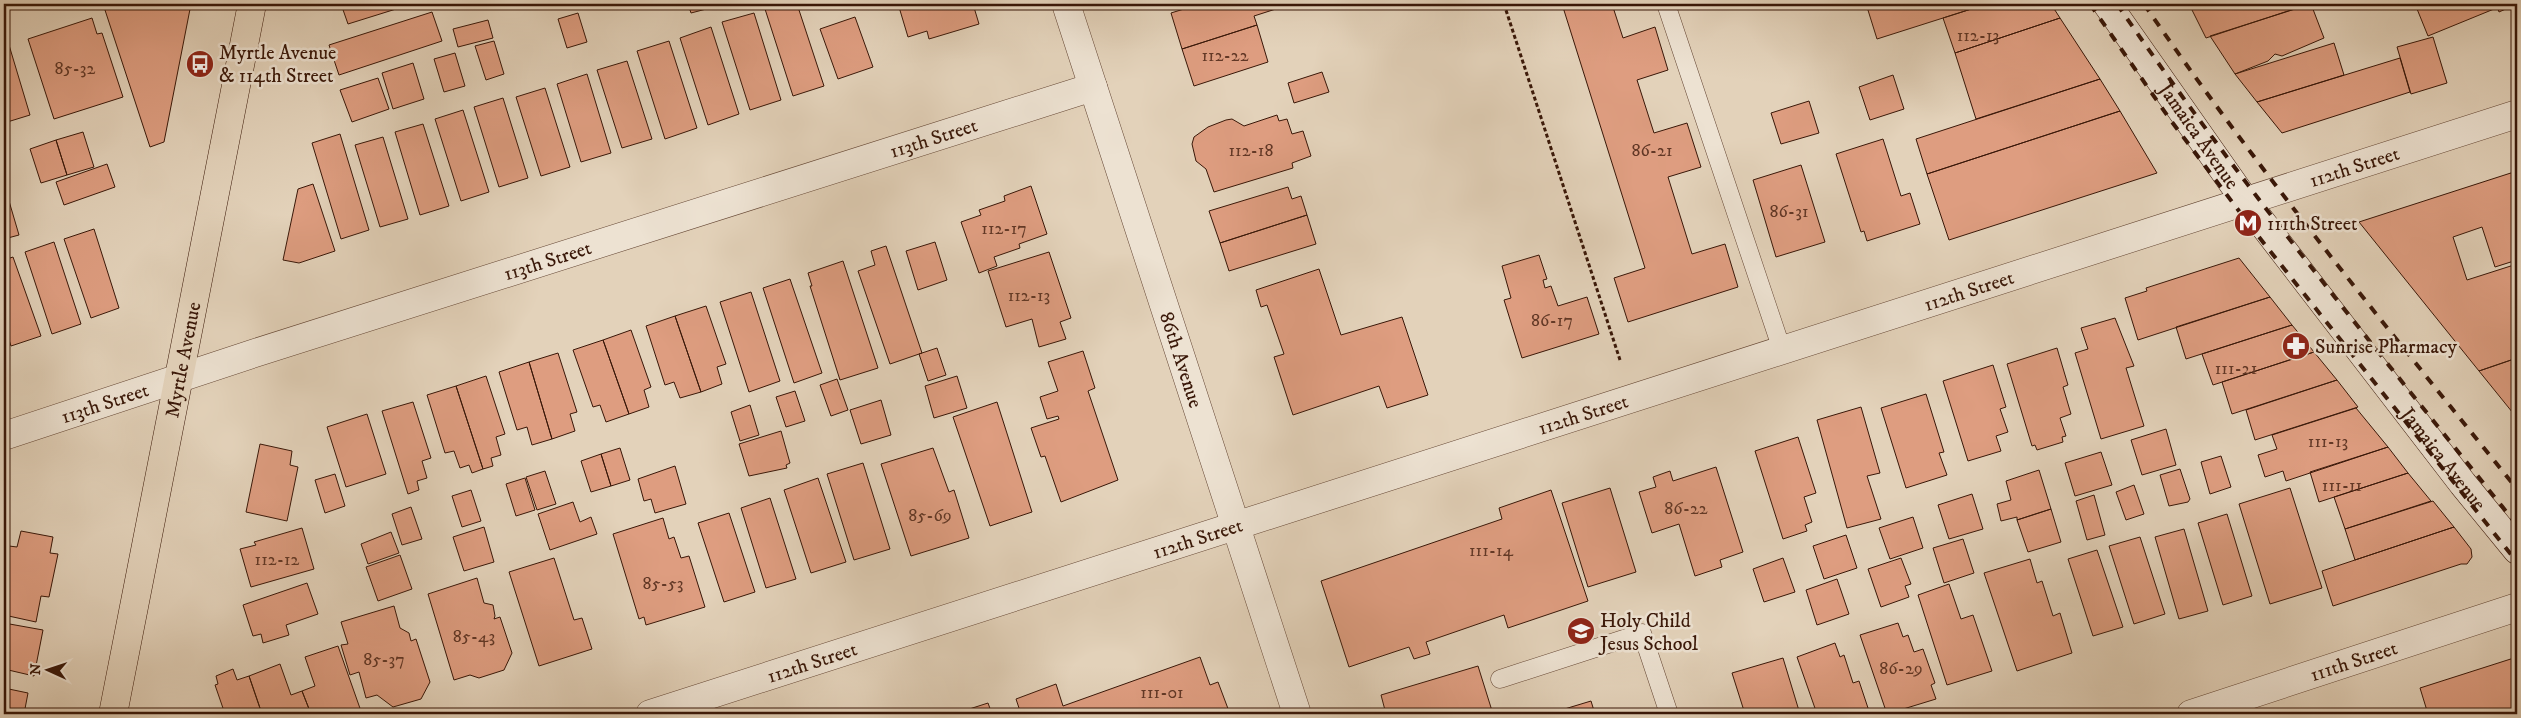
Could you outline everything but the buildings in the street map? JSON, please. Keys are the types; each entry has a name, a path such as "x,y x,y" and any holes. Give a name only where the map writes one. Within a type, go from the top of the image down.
{"main road":[{"name":"Myrtle Avenue","path":"113,714 252,4"}],"street":[{"name":"86th Avenue","path":"1066,4 1297,714"},
{"name":"Jamaica Avenue","path":"2107,4 2246,202 2463,484 2517,550"},
{"name":"113th Street","path":"4,436 1092,87"},
{"name":"112th Street","path":"650,714 2517,114"},
{"name":"111th Street","path":"2191,714 2517,607"}],"lane":[{"path":"1666,4 1782,350"},
{"path":"1500,678 1642,633 1669,714"}],"path":[{"path":"1504,4 1620,360"}],"railway":[{"path":"2090,4 2169,118 2251,227 2517,562"},
{"path":"2117,4 2262,203 2363,333 2517,525"},
{"path":"2144,4 2188,67 2279,189 2373,310 2517,489"}],"place":[{"name":"Myrtle Avenue & 114th Street","path":"200,64"},
{"name":"111th Street","path":"2248,223"},
{"name":"Sunrise Pharmacy","path":"2296,346"},
{"name":"Holy Child Jesus School","path":"1581,631"}]}
